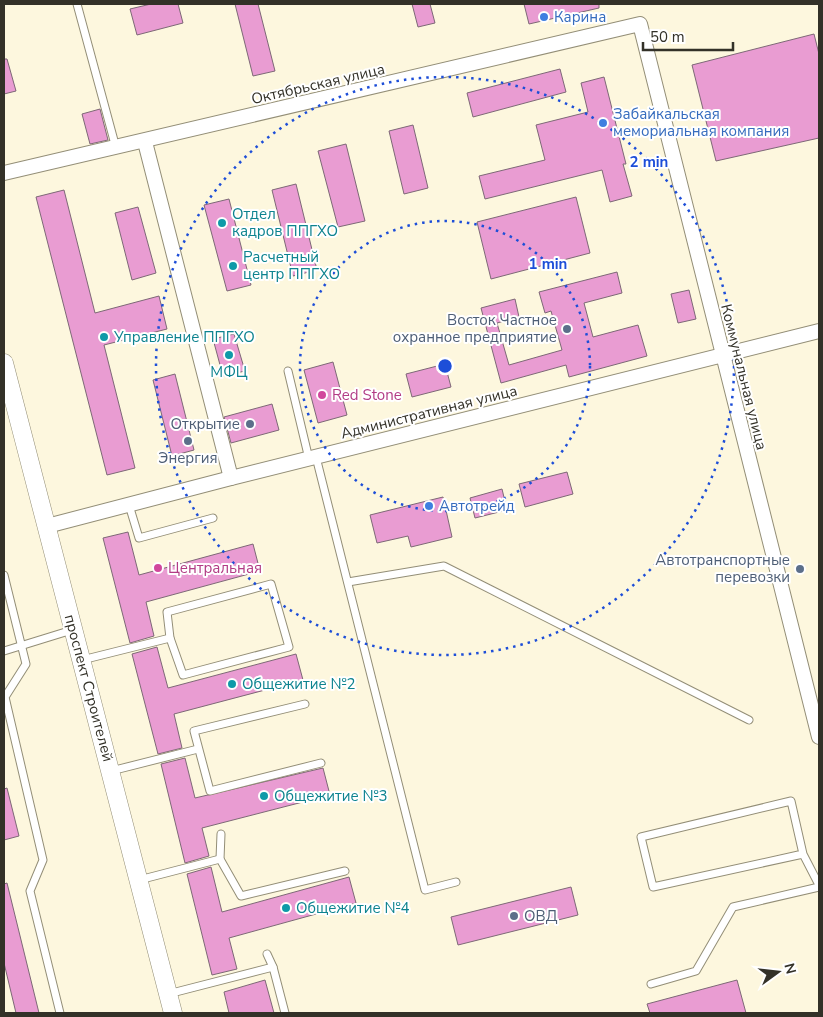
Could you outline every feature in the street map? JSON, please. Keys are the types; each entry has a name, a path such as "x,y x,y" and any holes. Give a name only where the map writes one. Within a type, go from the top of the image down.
{"street":[{"name":"Октябрьская улица","path":"4,173 145,142 640,24"},
{"name":"Коммунальная улица","path":"640,24 818,731"},
{"path":"145,142 231,478"},
{"name":"Административная улица","path":"47,526 819,330"},
{"name":"проспект Строителей","path":"4,364 173,1013"}],"lane":[{"path":"77,4 116,148"},
{"path":"288,372 348,582 425,890 456,882"},
{"path":"130,505 139,538 213,518"},
{"path":"348,582 444,566 748,720"},
{"path":"4,575 26,664 5,697 43,860 30,891 60,1013"},
{"path":"272,584 288,647 183,675 170,638 167,612 272,584"},
{"path":"4,651 72,630"},
{"path":"82,660 170,638"},
{"path":"305,704 194,731 198,749 210,791 320,763"},
{"path":"111,772 198,749"},
{"path":"651,984 696,971 733,906 819,886 802,854 791,801 641,837 652,887 802,854"},
{"path":"221,834 220,860 241,896 345,870"},
{"path":"139,880 220,860"},
{"path":"267,954 273,967 285,1013"},
{"path":"168,994 273,967"}],"building":[{"path":"151,4 178,4 183,23 137,35 130,9"},
{"path":"235,4 258,4 275,71 253,76"},
{"path":"412,4 430,4 435,23 418,27"},
{"name":"Карина","path":"524,4 599,4 599,8 529,24"},
{"path":"814,34 819,54 819,138 716,161 692,65"},
{"path":"4,59 7,59 16,91 4,94"},
{"path":"560,69 566,92 473,117 467,93"},
{"path":"604,77 632,196 610,202 602,170 485,199 479,176 545,160 536,125 588,112 581,83"},
{"path":"100,109 108,140 90,144 82,114"},
{"path":"413,125 428,188 404,194 389,131"},
{"path":"346,144 365,221 338,227 318,151"},
{"path":"296,184 317,270 293,276 272,190"},
{"name":"Управление ППГХО","path":"64,190 95,313 159,296 167,329 104,345 135,468 107,475 36,197"},
{"path":"576,197 590,253 491,279 477,222"},
{"path":"229,199 251,285 227,291 204,205"},
{"path":"138,207 156,273 132,280 115,213"},
{"path":"617,272 622,293 584,303 593,337 638,325 647,356 569,377 566,365 501,383 481,308 515,299 519,317 497,323 509,365 562,350 551,311 545,313 539,292"},
{"path":"689,290 696,319 678,323 671,294"},
{"name":"МФЦ","path":"234,334 245,371 223,376 213,339"},
{"name":"Red Stone","path":"333,362 347,415 318,423 304,370"},
{"path":"445,364 451,387 412,397 406,374"},
{"path":"175,374 194,450 172,456 153,380"},
{"name":"Открытие","path":"272,404 279,430 231,443 224,417"},
{"path":"567,472 573,494 525,507 519,484"},
{"path":"502,489 507,510 475,518 470,498"},
{"path":"443,497 452,537 411,547 408,536 377,543 370,515"},
{"path":"128,532 139,575 253,544 260,571 146,602 154,636 130,643 103,538"},
{"path":"157,647 168,688 296,654 303,680 174,714 182,748 158,754 132,654"},
{"path":"185,758 195,798 323,768 330,795 202,828 209,856 185,863 161,764"},
{"path":"7,788 19,836 4,840 4,789"},
{"path":"211,867 222,912 349,877 356,903 229,938 237,969 212,975 187,874"},
{"path":"7,883 39,1013 16,1013 4,963 4,884"},
{"name":"ОВД","path":"571,887 578,915 458,945 451,917"},
{"path":"265,980 274,1013 229,1013 224,992"},
{"path":"737,980 746,1013 650,1013 647,1004"}],"place":[{"name":"Карина","path":"544,17"},
{"name":"Забайкальская мемориальная компания","path":"603,123"},
{"name":"Отдел кадров ППГХО","path":"222,223"},
{"name":"Расчетный центр ППГХО","path":"233,266"},
{"name":"Восток Частное охранное предприятие","path":"567,329"},
{"name":"Управление ППГХО","path":"104,337"},
{"name":"МФЦ","path":"229,355"},
{"name":"Red Stone","path":"322,395"},
{"name":"Открытие","path":"250,424"},
{"name":"Энергия","path":"188,441"},
{"name":"Автотрейд","path":"429,506"},
{"name":"Центральная","path":"158,568"},
{"name":"Автотранспортные перевозки","path":"800,569"},
{"name":"Общежитие №2","path":"232,684"},
{"name":"Общежитие №3","path":"264,796"},
{"name":"Общежитие №4","path":"286,908"},
{"name":"ОВД","path":"514,916"}]}
